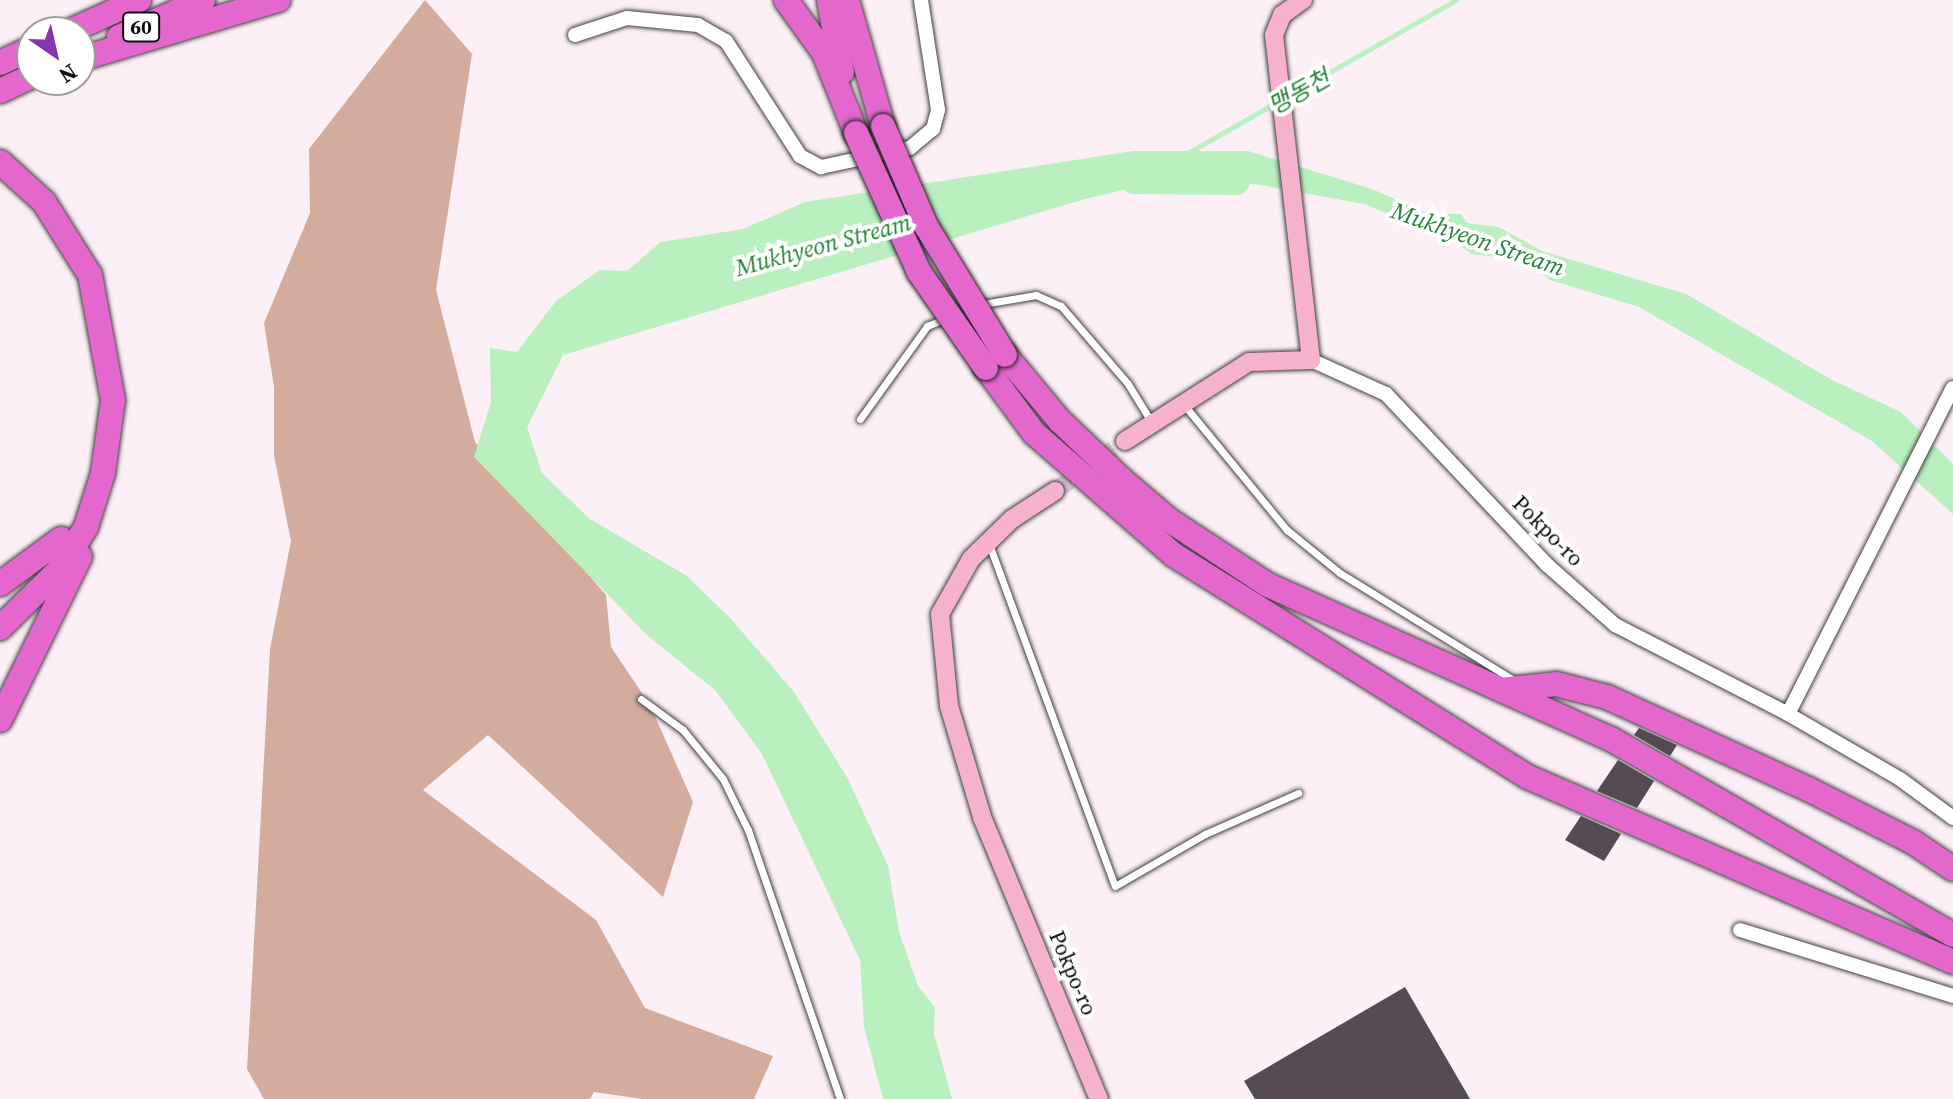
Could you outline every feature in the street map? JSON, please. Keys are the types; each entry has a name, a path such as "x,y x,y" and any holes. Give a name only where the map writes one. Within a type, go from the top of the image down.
{"highway":[{"name":"60","path":"96,20 139,0"},
{"name":"60","path":"96,50 203,0"},
{"path":"96,52 278,0"},
{"path":"786,0 824,53 856,133 919,272 996,361 1169,520 1268,585 1510,687 1953,935"},
{"path":"829,0 856,133"},
{"path":"847,0 883,126 926,226 1034,433 1174,555 1528,777 1953,962"},
{"path":"863,0 868,77"},
{"path":"96,18 111,13"},
{"path":"0,162 68,232 101,306 113,400 96,502 73,576 0,720"},
{"path":"0,182 66,255 83,295 94,349 93,451 61,539 0,609"},
{"path":"0,628 59,570 96,502"},
{"path":"0,584 61,539"},
{"path":"1510,687 1607,697 1835,802 1953,869"}],"main road":[{"path":"1303,0 1276,25 1276,58 1301,251 1311,360"},
{"name":"Pokpo-ro","path":"1125,441 1249,362 1311,360"},
{"name":"Pokpo-ro","path":"1055,491 988,542 971,559 940,614 949,706 982,817 1099,1099"}],"street":[{"path":"575,35 627,18 698,25 726,41 800,156 821,167 910,148 933,129 938,110 921,0"},
{"name":"Pokpo-ro","path":"1311,360 1386,394 1535,554 1615,625 1788,714 1900,779 1953,818"},
{"path":"1788,714 1953,388"},
{"path":"1740,930 1953,996"}],"lane":[{"path":"860,419 927,326 992,299 1036,295 1061,306 1128,384 1153,424"},
{"path":"1185,405 1287,530 1340,573 1510,687"},
{"path":"988,542 1115,886 1205,834 1298,793"},
{"path":"641,699 683,730 723,779 748,830 840,1099"}],"shaded area":[{"path":"425,0 472,54 436,290 475,442 606,595 611,647 650,705 693,802 663,897 488,735 423,790 596,920 645,1008 773,1056 754,1099 643,1099 594,1092 590,1099 264,1099 247,1069 270,649 291,541 274,455 274,387 264,323 310,213 309,149"}],"water":[{"path":"1133,151 1248,151 1372,189 1426,213 1461,214 1467,223 1499,227 1542,251 1686,294 1832,380 1901,412 1953,464 1953,514 1872,441 1639,307 1550,280 1523,260 1471,254 1457,242 1364,204 1261,185 1179,177 1085,199 563,355 527,427 542,473 590,519 687,576 732,620 794,692 848,779 888,866 899,932 918,986 935,1007 934,1033 952,1099 883,1099 864,1027 860,960 762,754 716,691 647,635 474,457 491,402 490,348 517,352 556,301 600,270 627,271 661,242 743,229 805,202"}],"building":[{"path":"1639,728 1677,745 1670,756 1634,735"},
{"path":"1618,760 1654,781 1637,808 1597,791"},
{"path":"1581,816 1621,834 1604,861 1565,840"},
{"path":"1405,987 1470,1099 1255,1099 1244,1081"}],"waterway":[{"name":"맹동천","path":"1186,154 1456,0"},
{"name":"Mukhyeon Stream","path":"1134,180 1236,181"}],"tunnel":[{"path":"1055,491 1125,441"}]}
